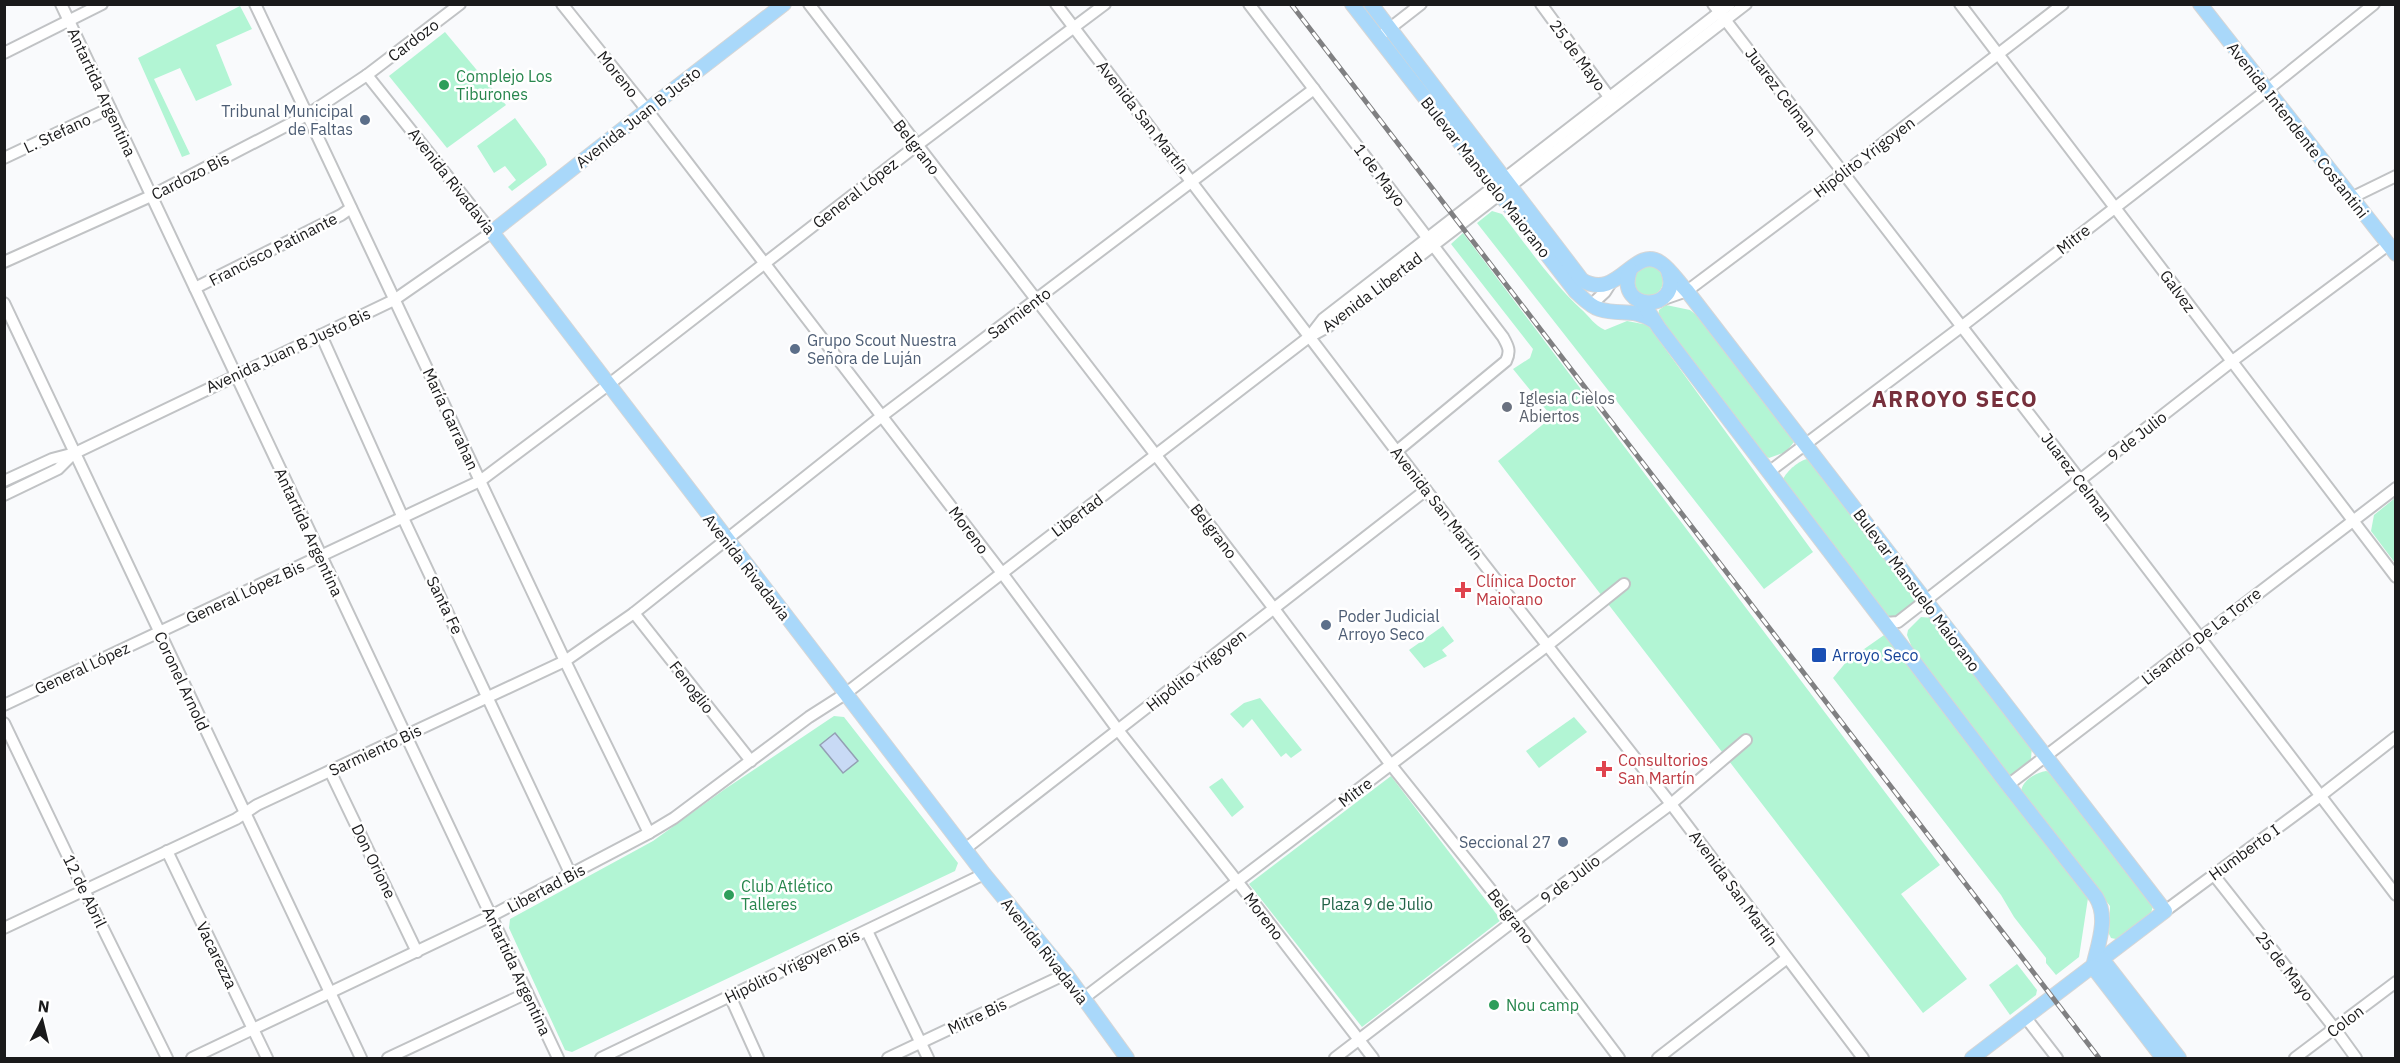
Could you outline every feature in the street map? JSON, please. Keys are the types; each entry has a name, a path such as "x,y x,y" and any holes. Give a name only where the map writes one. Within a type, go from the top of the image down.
{"main road":[{"name":"Avenida Juan B Justo","path":"492,232 784,4"},
{"name":"Bulevar Mansuelo Maiorano","path":"1352,4 1501,187 1582,280 1592,286 1602,287 1635,265 1649,260 1660,263 1687,291 2165,911"},
{"name":"Bulevar Mansuelo Maiorano","path":"1371,4 1576,292 1591,305"},
{"name":"Avenida Intendente Costantini","path":"2200,4 2392,250"},
{"name":"Avenida Rivadavia","path":"492,232 984,874 1066,974 1126,1058"},
{"path":"1630,270 1627,285 1630,292 1642,302 2008,785 2096,897 2103,916 2100,935 2103,959 2163,1059"},
{"path":"1619,311 1642,302 1652,303 1660,300 1667,293 1671,284 1668,271"},
{"path":"1591,305 1599,309 1639,312 1655,321"},
{"name":"Humberto I","path":"1972,1059 2165,911"},
{"path":"2100,935 2108,947 2103,959"},
{"path":"2103,959 2179,1059"}],"street":[{"name":"Antartida Argentina","path":"60,4 558,1059"},
{"path":"4,53 102,4"},
{"name":"María Garrahan","path":"255,4 565,661 649,833"},
{"name":"Cardozo","path":"367,75 460,4"},
{"name":"Moreno","path":"562,4 882,416 1118,730 1238,881 1373,1059"},
{"name":"Belgrano","path":"809,4 1275,610 1391,765 1515,920 1619,1059"},
{"name":"Avenida San Martín","path":"1056,4 1426,490 1671,804 1863,1059"},
{"name":"General López","path":"608,385 916,146 1105,4"},
{"name":"1 de Mayo","path":"1249,4 1503,337 1508,347 1510,354 1506,361 1397,451"},
{"path":"1378,38 1421,4"},
{"name":"25 de Mayo","path":"1541,4 1612,102"},
{"name":"Avenida Libertad","path":"1309,337 1329,326 1431,242 1612,102 1730,4"},
{"name":"Avenida Libertad","path":"1719,12 1746,4"},
{"name":"Galvez","path":"1960,4 2396,577"},
{"name":"Hipólito Yrigoyen","path":"1660,300 1687,291 1844,174 2063,4"},
{"name":"Mitre","path":"1770,471 1961,327 2267,90 2374,4"},
{"name":"Juarez Celman","path":"1719,12 2396,895"},
{"name":"Cardozo Bis","path":"4,262 151,196 308,116 367,75"},
{"name":"Avenida Rivadavia","path":"367,75 492,232"},
{"name":"Sarmiento","path":"726,539 882,416 1314,89"},
{"name":"L. Stefano","path":"4,158 110,108"},
{"path":"2351,198 2396,176"},
{"name":"Francisco Patinante","path":"195,288 351,208"},
{"name":"Avenida Juan B Justo Bis","path":"75,453 394,300 492,232"},
{"name":"9 de Julio","path":"1886,623 1898,622 2231,363 2392,250"},
{"path":"1591,305 1612,281"},
{"name":"Coronel Arnold","path":"4,303 361,1059"},
{"name":"Santa Fe","path":"321,334 403,518 571,875"},
{"name":"Libertad","path":"845,693 1309,337"},
{"name":"General López Bis","path":"159,631 480,481 608,385"},
{"path":"4,481 52,459 75,453"},
{"path":"4,495 58,470 75,453"},
{"name":"Lisandro De La Torre","path":"2008,785 2198,637 2396,488"},
{"name":"Hipólito Yrigoyen","path":"965,849 1275,610 1426,490"},
{"name":"Sarmiento Bis","path":"4,928 244,814 256,805 565,661 634,613 726,539"},
{"name":"Mitre","path":"1084,998 1548,645 1624,584"},
{"name":"Fenoglio","path":"634,613 751,761"},
{"name":"General López","path":"4,705 159,631"},
{"name":"Libertad Bis","path":"192,1059 491,916 649,833 674,818 808,717 845,693"},
{"name":"12 de Abril","path":"4,723 167,1059"},
{"name":"Humberto I","path":"2165,911 2319,797 2396,736"},
{"name":"9 de Julio","path":"1335,1059 1515,920 1671,804 1746,740"},
{"name":"Don Orione","path":"330,771 417,951"},
{"name":"Vacarezza","path":"167,851 267,1059"},
{"name":"Hipólito Yrigoyen Bis","path":"601,1059 984,874"},
{"name":"25 de Mayo","path":"2213,874 2335,1029 2355,1059"},
{"path":"867,931 928,1059"},
{"path":"1658,1059 1786,959"},
{"name":"Mitre Bis","path":"888,1059 1066,974"},
{"name":"Colon","path":"2295,1059 2396,982"},
{"path":"388,1059 527,993"},
{"path":"730,996 758,1059"},
{"path":"2026,1018 2057,1059"}],"green space":[{"path":"240,6 252,29 216,45 232,85 196,101 180,68 154,79 190,154 182,157 138,58"},
{"name":"Complejo Los Tiburones","path":"445,32 506,105 447,148 389,76"},
{"path":"515,118 547,165 512,191 508,187 516,180 505,166 494,173 477,146"},
{"path":"1492,211 1502,214 1549,275 1598,326 1605,330 1627,321 1648,325 1813,552 1764,589 1477,223"},
{"path":"1463,233 1940,865 1901,894 1967,979 1923,1013 1498,461 1552,417 1513,369 1530,358 1533,349 1451,244"},
{"path":"1648,266 1659,270 1663,281 1659,292 1648,296 1637,292 1633,281 1637,270"},
{"path":"1666,305 1690,310 1701,319 1793,435 1794,442 1786,452 1769,458 1764,455 1658,317 1659,310"},
{"path":"1808,459 1813,462 1915,594 1913,603 1903,614 1889,617 1785,485 1783,479 1787,473 1797,464"},
{"path":"2395,498 2395,563 2371,531 2374,515"},
{"path":"1921,617 1933,618 2032,746 2031,759 2011,775 2007,775 1913,650 1907,635 1908,630"},
{"path":"1443,626 1454,641 1442,650 1447,656 1424,668 1409,650"},
{"path":"1887,633 2088,898 2079,957 2056,975 2001,895 1833,678 1847,661"},
{"path":"1260,698 1302,750 1291,758 1286,753 1281,757 1252,719 1243,728 1230,714 1244,703"},
{"name":"Club Atlético Talleres","path":"834,716 844,717 958,863 955,871 572,1052 565,1050 509,928 510,919 653,841 725,789"},
{"path":"1574,717 1587,732 1539,768 1526,751"},
{"path":"2046,771 2052,773 2150,898 2153,906 2151,913 2116,939 2111,938 2109,934 2110,906 2021,793 2023,785 2029,778"},
{"name":"Plaza 9 de Julio","path":"1391,776 1501,920 1362,1027 1249,884"},
{"path":"1222,778 1244,807 1232,817 1209,787"},
{"path":"2017,964 2037,990 2036,995 2010,1015 1989,985"}],"water":[{"path":"835,733 858,761 843,773 820,745"}],"railway":[{"path":"1291,4 2099,1058"}],"place":[{"name":"Complejo Los Tiburones","path":"444,85"},
{"name":"Tribunal Municipal de Faltas","path":"365,120"},
{"name":"Grupo Scout Nuestra Señora de Luján","path":"795,349"},
{"name":"Iglesia Cielos Abiertos","path":"1507,407"},
{"name":"Clínica Doctor Maiorano","path":"1463,590"},
{"name":"Poder Judicial Arroyo Seco","path":"1326,625"},
{"name":"Arroyo Seco","path":"1819,655"},
{"name":"Consultorios San Martín","path":"1604,769"},
{"name":"Seccional 27","path":"1563,842"},
{"name":"Club Atlético Talleres","path":"729,895"},
{"name":"Nou camp","path":"1494,1005"}],"district":[{"name":"ARROYO SECO","path":"1955,399"}]}
